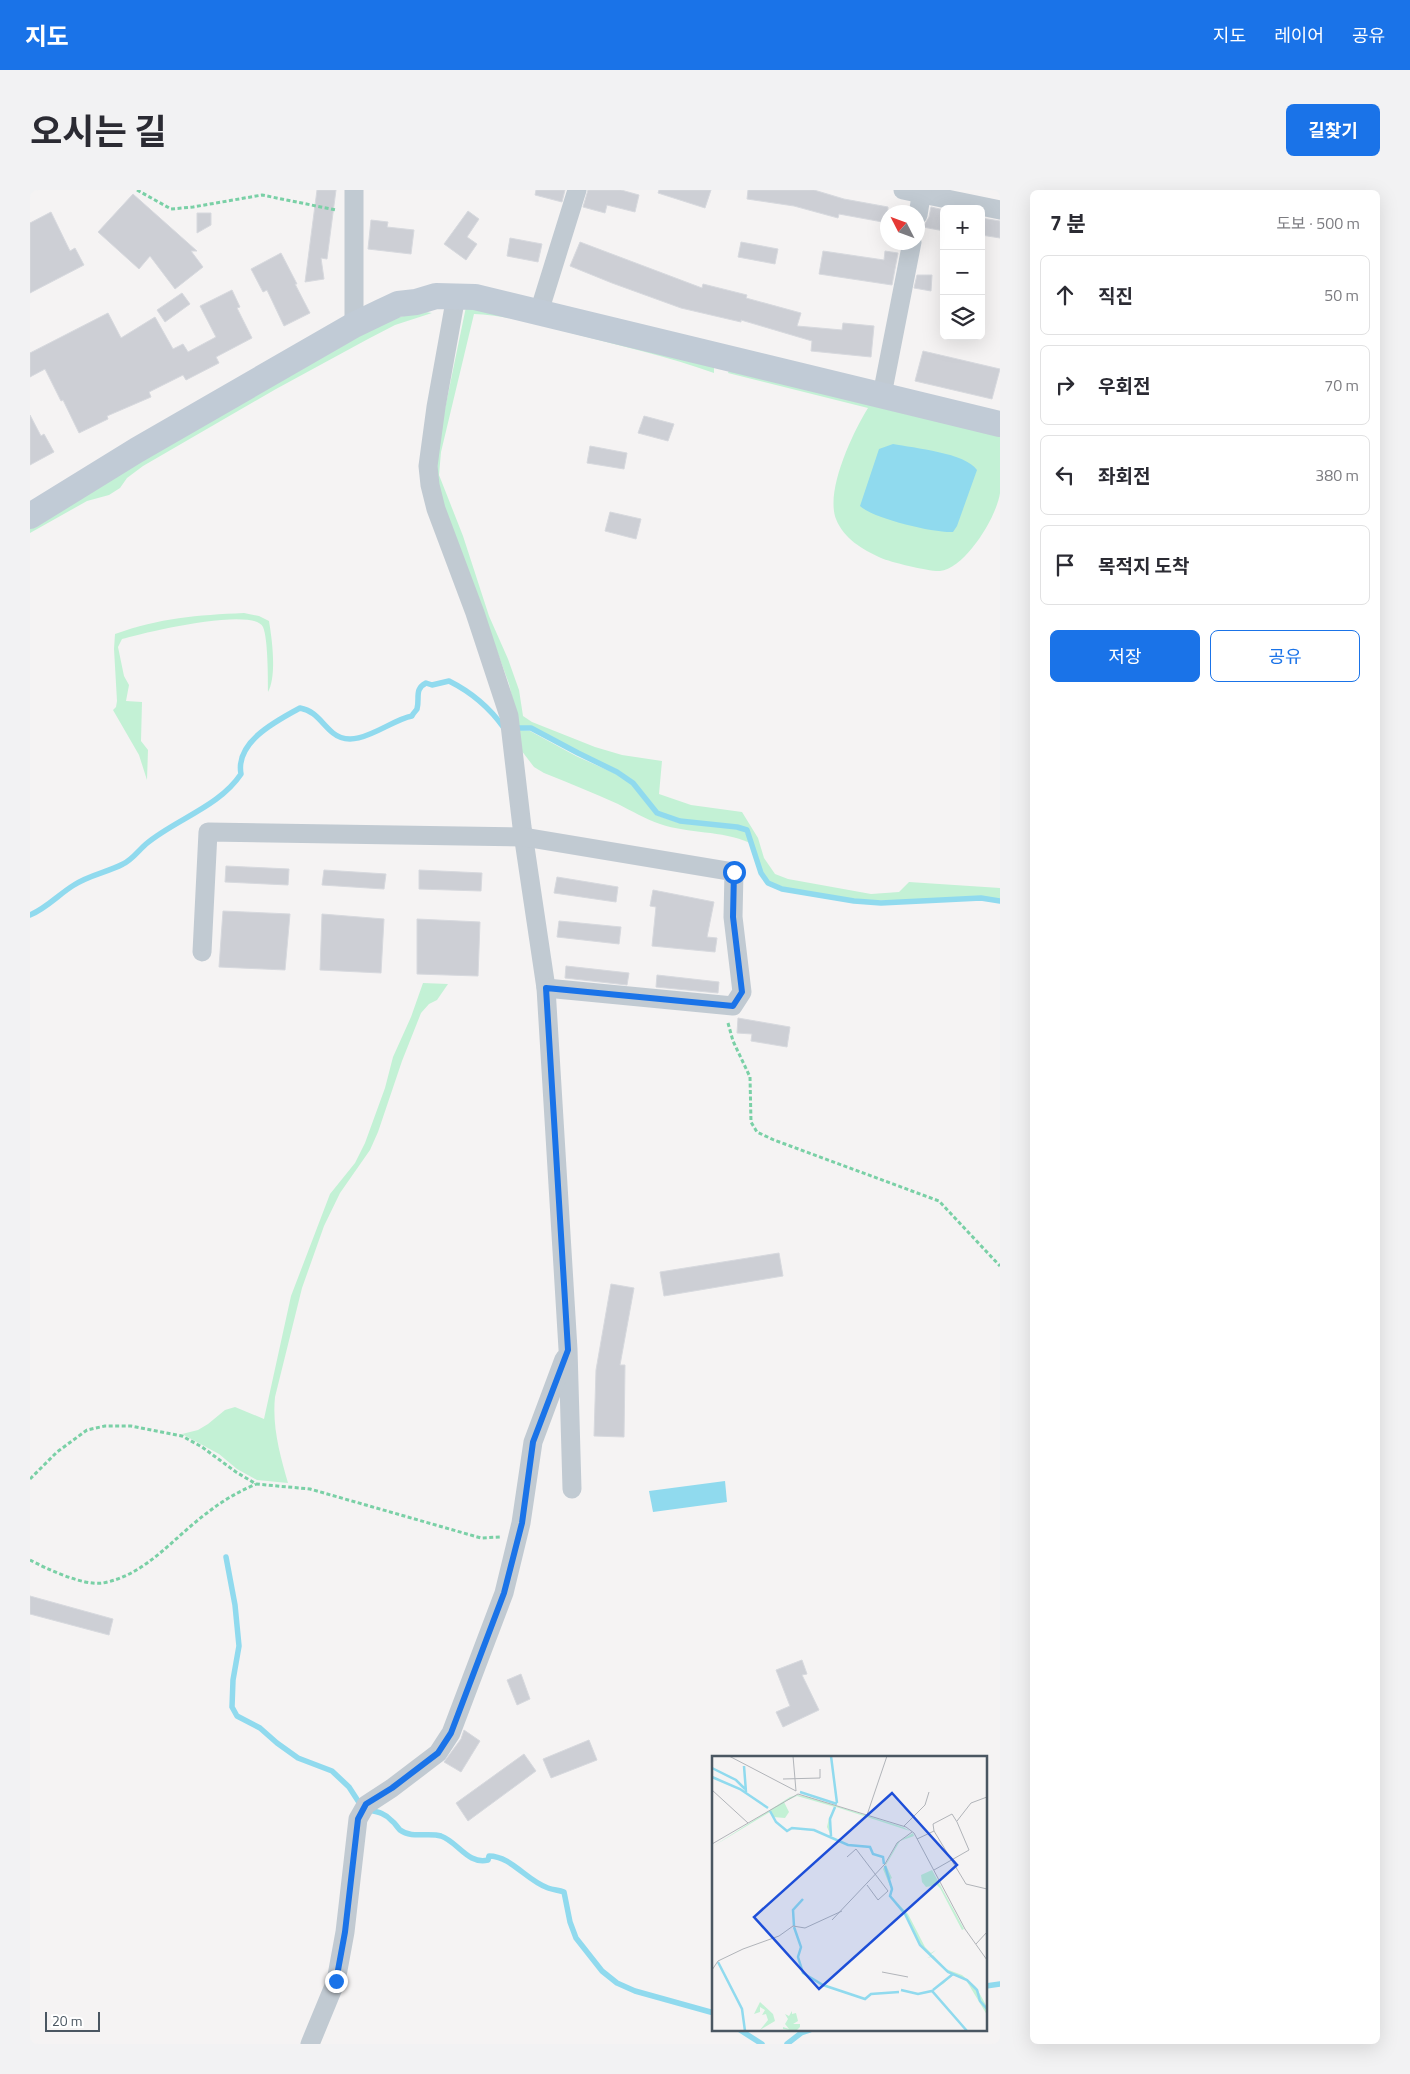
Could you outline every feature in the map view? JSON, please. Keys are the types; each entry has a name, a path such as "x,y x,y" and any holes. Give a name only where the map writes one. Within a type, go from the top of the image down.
{"main road":[{"path":"30,516 137,450 354,325 398,304 416,302 436,296 476,297 1000,424"}],"street":[{"path":"354,190 354,325"},
{"path":"539,312 576,190"},
{"path":"917,205 916,191 1000,210"},
{"path":"882,395 910,250"},
{"path":"456,296 436,407 428,466 430,485 436,509 475,613 509,716 546,988 568,1350 572,1489"},
{"path":"202,952 208,832 524,837 734,872 733,917 742,992 733,1006 546,988"},
{"path":"310,2044 336,1981 345,1932 358,1819 366,1804 392,1788 438,1753 451,1733 504,1593 522,1523 533,1442 568,1350"}],"path":[{"path":"137,190 171,209 262,195 354,214"},
{"path":"733,1006 728,1024 732,1041 750,1077 751,1122 757,1132 939,1201 1000,1266"},
{"path":"30,1479 58,1452 87,1430 105,1426 132,1426 182,1436 202,1447 256,1484 310,1489 481,1538 496,1538 510,1534 522,1523"},
{"path":"30,1560 75,1579 101,1583 130,1574 147,1565 206,1514 231,1496 256,1484"}],"green space":[{"path":"467,302 714,362 714,373 645,352 538,324 499,316 474,314 441,452 439,475 463,536 489,616 519,690 523,716 532,722 595,747 622,755 662,761 659,794 691,805 742,812 758,838 764,858 775,874 788,879 871,894 899,892 909,882 1000,888 1000,899 981,896 901,901 854,900 783,887 770,882 762,873 748,829 738,825 680,819 658,812 634,781 618,770 578,752 532,727 519,726 509,684 434,478 435,457"},
{"path":"420,311 432,313 395,325 276,389 143,466 127,478 120,488 109,495 87,501 30,533 30,525 384,322"},
{"path":"730,367 1000,432 1000,493 998,503 979,540 960,561 950,568 940,571 886,560 861,547 849,538 839,526 834,507 834,493 848,446 868,408 728,373"},
{"path":"244,613 259,616 269,621 273,667 271,685 268,692 265,632 263,627 255,621 240,619 196,623 122,639 118,647 124,676 129,685 126,701 142,702 141,741 148,750 147,780 139,755 113,710 116,707 117,701 115,634 148,624 179,618"},
{"path":"519,730 530,731 576,756 616,774 631,784 656,815 679,823 737,829 745,832 750,843 728,836 660,824 544,773 534,767 521,750"},
{"path":"423,983 448,984 437,1000 429,1004 421,1013 402,1061 378,1132 370,1150 340,1193 324,1226 302,1288 275,1397 274,1408 276,1430 288,1483 257,1480 237,1469 219,1454 182,1434 198,1430 225,1410 235,1407 264,1419 291,1296 330,1194 355,1163 365,1143 385,1088 393,1057 411,1017"}],"water":[{"path":"893,444 951,455 971,464 977,470 957,526 953,532 905,524 878,516 860,506 879,449"},
{"path":"725,1481 727,1502 653,1512 649,1491"}],"building":[{"path":"317,190 336,190 327,259 321,258 324,279 305,282"},
{"path":"536,190 565,190 562,202 535,195"},
{"path":"588,190 621,190 639,195 635,212 607,205 605,213 583,207"},
{"path":"659,190 711,190 705,208 658,193"},
{"path":"748,190 814,190 844,199 880,206 880,222 839,214 838,218 794,206 747,199"},
{"path":"133,194 197,251 191,251 203,267 175,289 150,256 139,269 98,232"},
{"path":"931,207 940,209 940,230 925,227"},
{"path":"468,211 479,219 467,237 477,244 466,260 444,244"},
{"path":"51,212 70,251 75,248 84,265 30,293 30,223"},
{"path":"197,213 211,213 211,225 197,233"},
{"path":"985,219 1000,221 1000,238 985,236"},
{"path":"371,220 388,222 387,227 414,230 411,254 368,249"},
{"path":"510,238 542,244 538,262 507,256"},
{"path":"580,242 702,288 703,284 747,295 746,298 801,313 797,326 842,330 843,323 874,326 871,357 811,351 812,341 741,320 741,322 681,308 612,283 570,266"},
{"path":"741,242 778,249 775,264 738,257"},
{"path":"823,251 884,260 885,251 898,253 892,285 819,274"},
{"path":"281,253 310,313 284,326 267,290 263,292 251,269"},
{"path":"917,275 932,275 931,291 914,288"},
{"path":"232,290 240,307 237,308 252,338 216,357 219,363 186,380 183,375 149,392 151,397 107,416 108,419 79,433 45,369 30,377 30,353 108,313 121,338 155,317 173,349 183,344 188,352 216,337 200,306"},
{"path":"182,293 190,304 165,322 157,310"},
{"path":"923,351 1000,369 992,399 915,381"},
{"path":"30,415 41,436 44,434 54,452 30,465"},
{"path":"644,416 674,424 668,441 638,433"},
{"path":"590,446 627,453 624,469 587,463"},
{"path":"610,512 641,519 636,539 605,531"},
{"path":"226,866 289,869 288,885 225,882"},
{"path":"324,870 386,874 384,889 322,885"},
{"path":"419,870 482,873 481,891 419,889"},
{"path":"557,877 618,887 616,902 554,893"},
{"path":"653,890 714,902 707,937 717,938 715,952 652,946 656,907 650,906"},
{"path":"223,911 290,914 285,970 219,967"},
{"path":"322,914 384,919 381,973 320,970"},
{"path":"417,919 480,922 478,976 417,974"},
{"path":"559,921 621,927 619,944 557,937"},
{"path":"566,966 629,973 627,985 565,978"},
{"path":"657,975 719,982 718,993 656,987"},
{"path":"738,1018 790,1027 787,1047 751,1041 752,1034 737,1033"},
{"path":"779,1253 783,1276 664,1296 660,1272"},
{"path":"611,1284 634,1288 620,1365 625,1365 624,1437 594,1436 596,1370"},
{"path":"30,1596 113,1619 109,1635 30,1614"},
{"path":"802,1660 807,1674 802,1675 819,1710 783,1727 776,1712 790,1706 776,1670"},
{"path":"521,1674 530,1699 517,1705 507,1680"},
{"path":"464,1730 480,1741 461,1772 444,1762 461,1739"},
{"path":"589,1740 597,1760 551,1778 543,1759"},
{"path":"524,1754 536,1771 468,1821 456,1803"}],"waterway":[{"path":"30,915 42,909 80,882 126,862 158,835 221,795 241,774 244,752 251,742 269,726 300,708 314,715 333,733 342,738 352,739 362,737 412,716 417,709 419,691 422,685 449,681 480,701 504,728"},
{"path":"519,728 531,728 617,772 633,783 657,813 680,821 737,827 747,830 761,873 768,883 782,889 854,901 881,903 981,898 1000,901"},
{"path":"226,1557 235,1605 239,1646 233,1680 232,1707 237,1716 260,1728 298,1758 332,1771 349,1787 360,1804"},
{"path":"368,1810 387,1816 405,1833 441,1836 475,1859 481,1861 488,1860 489,1856 497,1857 512,1864 540,1885 564,1892 570,1922 576,1938 602,1971 617,1983 635,1991 712,2012"},
{"path":"988,1986 1000,1984"},
{"path":"743,2032 762,2044"},
{"path":"787,2044 804,2032"}],"route":[{"path":"336,1981 345,1932 358,1819 366,1804 416,1771 438,1753 451,1733 504,1593 522,1523 533,1442 568,1350 546,988 733,1006 742,992 733,917 734,872"}]}
